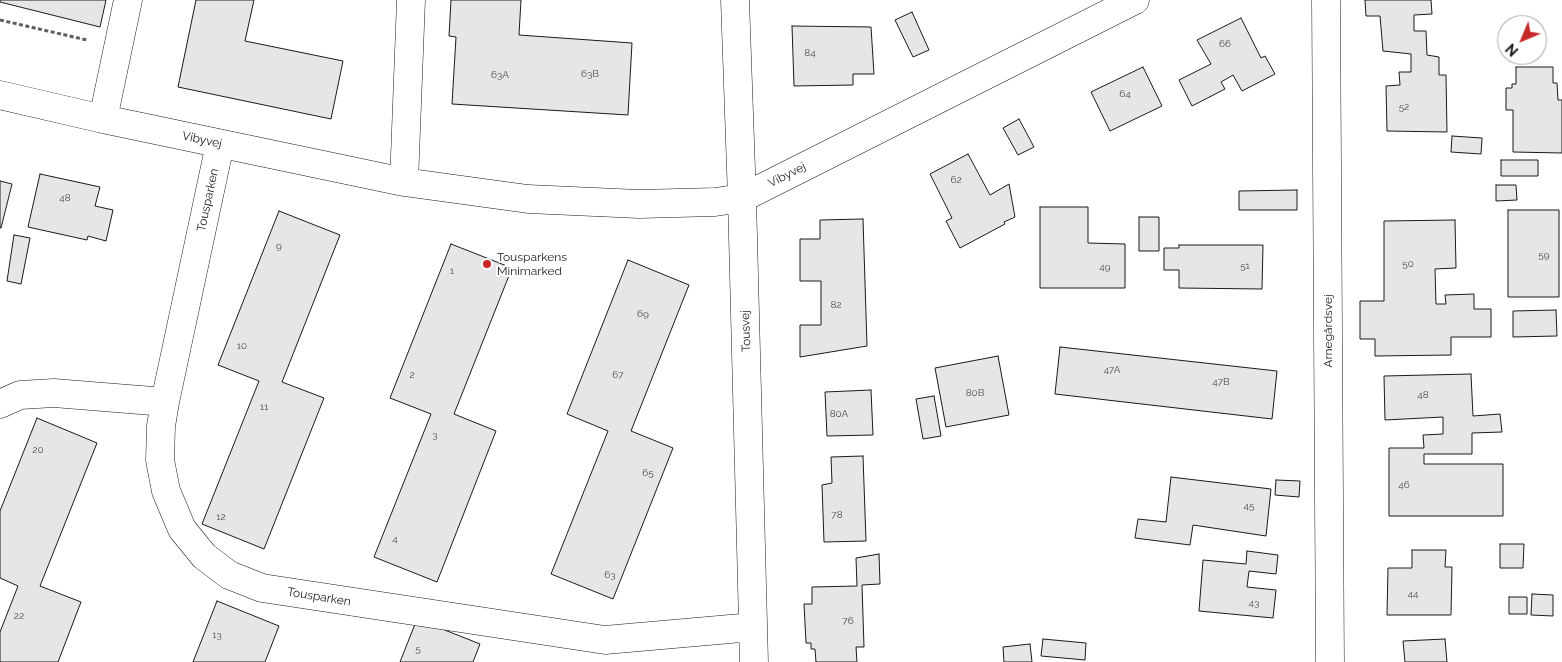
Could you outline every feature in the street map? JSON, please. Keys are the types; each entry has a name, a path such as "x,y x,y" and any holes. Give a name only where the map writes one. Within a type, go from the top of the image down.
{"street":[{"path":"103,119 128,0"},
{"path":"404,182 411,0"},
{"name":"Tousvej","path":"735,0 754,662"},
{"name":"Vibyvej","path":"0,95 103,119 404,182 528,198 639,204 715,202 742,198 1135,0"},
{"name":"Arnegårdsvej","path":"1326,0 1330,662"},
{"name":"Tousparken","path":"220,144 161,426 160,460 166,491 182,529 204,556 229,575 262,588 602,651 753,628"},
{"path":"0,404 20,395 54,393 165,402"}],"path":[{"path":"0,20 118,47"}],"building":[{"path":"0,0 106,0 100,27 0,2"},
{"path":"196,0 254,0 245,41 343,61 331,119 178,87"},
{"path":"451,0 521,0 519,35 632,43 628,115 452,104 456,37 449,36"},
{"path":"1365,0 1431,0 1432,14 1414,15 1414,31 1426,31 1427,55 1439,57 1439,75 1446,75 1447,132 1387,131 1386,86 1400,85 1399,72 1411,72 1411,54 1383,51 1380,16 1366,16"},
{"path":"912,12 929,50 913,57 895,20"},
{"path":"1241,18 1261,58 1265,56 1275,74 1242,91 1233,75 1221,82 1225,89 1192,106 1179,80 1211,64 1197,40"},
{"path":"792,26 871,27 874,74 853,74 853,85 794,86"},
{"path":"1143,67 1162,106 1110,131 1091,92"},
{"path":"1516,67 1553,67 1553,83 1557,83 1558,100 1562,100 1562,153 1513,152 1513,110 1506,110 1506,88 1512,88 1512,84 1516,84"},
{"path":"1019,119 1034,147 1018,155 1003,128"},
{"path":"1452,136 1482,138 1481,154 1451,152"},
{"path":"968,154 990,195 1009,184 1015,217 960,248 946,221 952,218 930,174"},
{"path":"1501,160 1538,160 1538,176 1501,176"},
{"path":"40,174 100,187 95,206 113,210 106,241 88,236 87,240 28,227"},
{"path":"0,181 12,184 1,228 0,228"},
{"path":"1496,185 1516,185 1517,200 1496,201"},
{"path":"1297,190 1297,210 1239,210 1239,191"},
{"path":"1040,207 1088,207 1088,243 1125,244 1125,288 1040,288"},
{"path":"1508,210 1559,210 1559,297 1508,297"},
{"path":"279,211 340,235 282,382 324,398 264,549 202,524 259,381 218,365"},
{"path":"1139,217 1159,217 1159,251 1139,251"},
{"path":"863,219 867,346 800,357 800,325 821,325 821,281 800,281 800,239 820,239 820,220"},
{"path":"1455,220 1456,268 1435,269 1436,304 1446,304 1445,295 1474,294 1474,309 1491,309 1491,337 1451,337 1451,355 1375,356 1375,339 1360,339 1360,301 1384,301 1384,221"},
{"path":"14,235 30,238 21,284 7,281"},
{"path":"451,244 512,268 454,414 496,431 437,582 374,557 431,414 390,398"},
{"path":"1179,245 1263,245 1262,289 1179,288 1179,270 1164,270 1164,248 1179,248"},
{"path":"628,260 689,285 631,431 673,448 613,599 551,574 608,431 567,414"},
{"path":"1556,310 1557,336 1513,337 1513,311"},
{"path":"1060,347 1277,371 1272,419 1055,394"},
{"path":"998,356 1009,415 946,427 935,368"},
{"path":"1471,374 1473,416 1500,414 1502,432 1472,433 1472,454 1424,454 1424,464 1503,464 1503,516 1389,516 1389,448 1424,448 1423,435 1443,434 1443,417 1385,420 1384,376"},
{"path":"871,390 873,435 827,436 825,392"},
{"path":"934,396 941,436 923,439 916,399"},
{"path":"37,418 97,443 40,586 81,602 58,662 0,662 0,632 18,586 0,578 0,511"},
{"path":"863,456 866,541 824,542 822,485 832,483 831,457"},
{"path":"1171,477 1271,489 1266,536 1193,525 1190,545 1135,538 1138,519 1166,522"},
{"path":"1276,480 1300,481 1299,497 1275,495"},
{"path":"1500,544 1524,544 1523,568 1500,568"},
{"path":"1412,550 1446,550 1445,567 1452,567 1451,615 1387,615 1388,568 1412,568"},
{"path":"1247,551 1278,555 1276,574 1249,571 1247,587 1276,590 1273,618 1199,611 1203,560 1246,564"},
{"path":"879,554 880,584 862,585 864,647 856,647 857,662 816,662 815,649 811,649 811,643 806,643 804,604 812,604 812,587 857,586 856,558"},
{"path":"1532,594 1553,595 1553,616 1531,615"},
{"path":"1509,597 1527,597 1527,614 1509,614"},
{"path":"217,601 279,626 265,662 193,662"},
{"path":"417,619 480,644 473,662 400,662"},
{"path":"1043,639 1086,643 1085,660 1041,656"},
{"path":"1445,639 1447,662 1405,662 1403,641"},
{"path":"1030,644 1032,662 1004,662 1003,647"}],"place":[{"name":"Tousparkens Minimarked","path":"487,264"}]}
